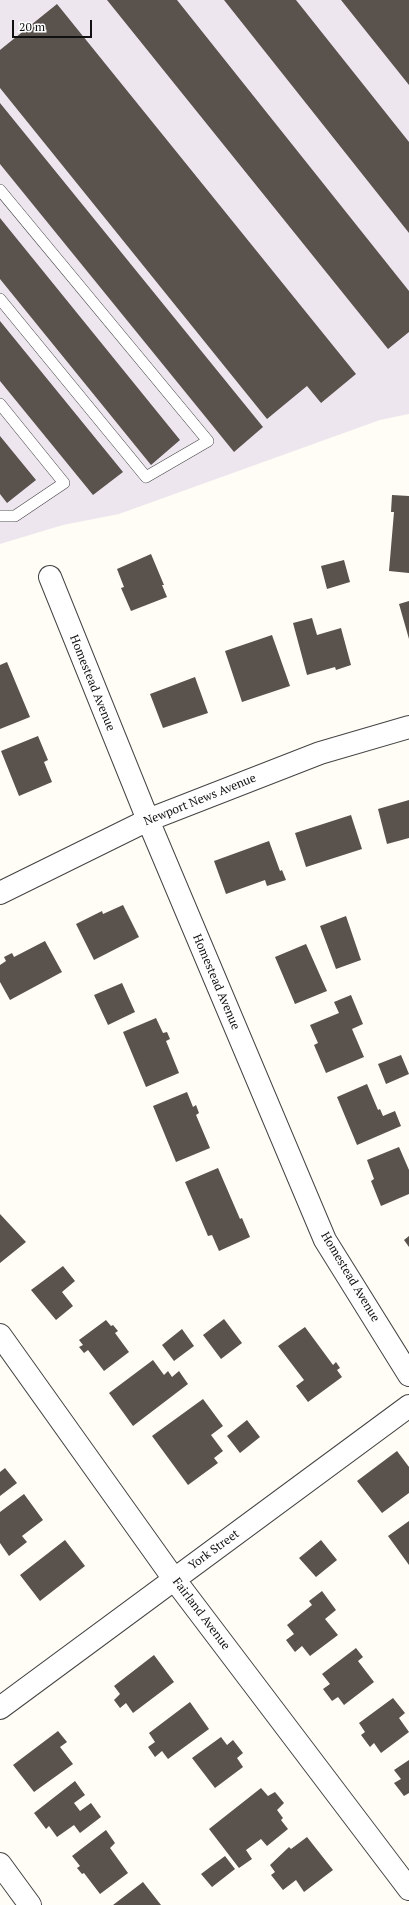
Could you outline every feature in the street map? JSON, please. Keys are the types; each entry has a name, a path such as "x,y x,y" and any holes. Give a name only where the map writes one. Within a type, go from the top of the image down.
{"street":[{"name":"Homestead Avenue","path":"50,577 148,820 326,1240 409,1375"},
{"name":"Newport News Avenue","path":"0,893 148,820 320,753 409,727"},
{"name":"Fairland Avenue","path":"0,1335 174,1579 409,1889"},
{"name":"York Street","path":"0,1708 409,1406"},
{"path":"0,1864 30,1905"}],"lane":[{"path":"0,190 208,441 146,477 0,299"},
{"path":"0,404 64,483 15,516 0,516"}],"shaded area":[{"path":"0,0 409,0 409,414 380,420 119,514 63,525 0,544"}],"building":[{"path":"107,0 177,0 409,291 409,332 388,349"},
{"path":"224,0 296,0 409,142 409,233"},
{"path":"341,0 409,0 409,85"},
{"path":"57,4 356,374 321,403 307,386 267,419 0,88 0,50"},
{"path":"0,103 263,427 234,452 0,164"},
{"path":"0,218 180,440 151,465 0,279"},
{"path":"0,321 123,472 93,495 0,381"},
{"path":"0,436 36,480 7,503 0,494"},
{"path":"392,495 409,496 409,573 389,571 394,512 391,512"},
{"path":"151,554 164,585 162,585 167,597 131,611 121,588 124,587 117,569"},
{"path":"344,560 350,582 327,589 321,566"},
{"path":"409,601 409,639 399,604"},
{"path":"312,618 317,635 341,628 351,665 336,670 335,667 307,675 293,623"},
{"path":"272,635 290,686 242,702 225,651"},
{"path":"7,662 30,717 0,729 0,665"},
{"path":"195,677 208,713 163,728 150,694"},
{"path":"38,736 48,760 44,762 52,782 19,796 1,751"},
{"path":"409,800 409,838 387,844 378,809"},
{"path":"351,815 362,849 306,867 295,833"},
{"path":"269,841 280,871 282,870 286,880 267,886 265,880 226,894 214,861"},
{"path":"123,905 139,937 94,960 76,924 102,911 103,914"},
{"path":"346,916 361,960 336,969 320,926"},
{"path":"45,941 62,972 10,1000 0,982 0,965 6,961 4,957 12,953 14,957"},
{"path":"306,944 327,991 295,1004 275,957"},
{"path":"122,983 135,1012 108,1025 94,995"},
{"path":"351,995 363,1024 352,1029 364,1057 326,1073 314,1045 318,1043 310,1025 339,1013 334,1002"},
{"path":"156,1018 163,1033 167,1032 170,1039 166,1041 179,1073 146,1087 123,1032"},
{"path":"401,1055 409,1074 386,1084 378,1064"},
{"path":"367,1084 378,1110 380,1109 383,1116 395,1111 401,1126 357,1145 337,1097"},
{"path":"187,1092 193,1107 196,1105 199,1113 196,1115 210,1148 176,1162 153,1106"},
{"path":"399,1147 409,1170 409,1194 381,1206 371,1181 374,1179 367,1160"},
{"path":"218,1168 240,1219 242,1218 250,1237 219,1251 212,1235 208,1236 185,1182"},
{"path":"0,1214 26,1242 0,1263"},
{"path":"409,1236 409,1247 404,1240"},
{"path":"63,1266 75,1281 62,1292 73,1306 56,1320 31,1290"},
{"path":"224,1319 242,1343 221,1359 203,1335"},
{"path":"106,1320 118,1331 115,1333 129,1352 104,1371 88,1350 84,1353 79,1347 83,1345 79,1340"},
{"path":"305,1327 333,1365 336,1362 340,1368 337,1370 342,1377 308,1402 296,1386 304,1380 278,1346"},
{"path":"182,1329 194,1346 174,1361 162,1345"},
{"path":"153,1360 164,1375 168,1371 172,1377 179,1371 188,1384 133,1426 109,1393"},
{"path":"203,1399 223,1426 211,1435 223,1451 214,1458 218,1463 188,1485 152,1436"},
{"path":"247,1420 260,1437 240,1453 227,1436"},
{"path":"397,1451 409,1467 409,1493 382,1513 357,1481"},
{"path":"5,1468 17,1483 0,1496 0,1472"},
{"path":"24,1494 43,1520 22,1536 27,1542 9,1556 0,1543 0,1512"},
{"path":"409,1521 409,1565 388,1536"},
{"path":"65,1540 85,1566 40,1601 20,1575"},
{"path":"321,1540 337,1560 316,1577 299,1558"},
{"path":"322,1591 336,1610 325,1619 338,1635 310,1656 302,1646 295,1652 286,1640 294,1634 287,1625 312,1605 309,1601"},
{"path":"356,1648 363,1657 358,1661 374,1682 344,1705 338,1697 332,1701 323,1689 330,1684 322,1674"},
{"path":"154,1655 174,1682 133,1713 126,1703 120,1708 114,1700 120,1694 114,1686"},
{"path":"393,1698 405,1713 399,1718 409,1732 381,1753 374,1743 370,1747 361,1735 365,1732 359,1723"},
{"path":"190,1702 209,1729 168,1759 162,1751 155,1757 148,1747 155,1742 149,1733"},
{"path":"58,1731 67,1742 60,1747 73,1764 34,1792 13,1765"},
{"path":"221,1737 227,1745 233,1740 243,1753 237,1758 243,1767 215,1788 192,1758"},
{"path":"409,1760 409,1793 404,1796 394,1783 401,1779 394,1770"},
{"path":"75,1781 85,1795 74,1803 80,1811 91,1803 101,1817 80,1833 74,1825 57,1837 49,1826 46,1829 34,1813"},
{"path":"261,1788 268,1796 275,1792 284,1803 277,1810 283,1818 281,1820 288,1829 267,1846 261,1839 246,1850 252,1859 239,1868 209,1829"},
{"path":"106,1830 115,1843 110,1848 128,1873 100,1894 84,1873 82,1874 77,1868 80,1866 72,1856"},
{"path":"307,1837 333,1870 304,1892 296,1880 283,1890 271,1875 275,1872 270,1865 289,1847 291,1849"},
{"path":"225,1856 235,1869 212,1887 201,1874"},
{"path":"143,1882 161,1905 113,1905"}]}
